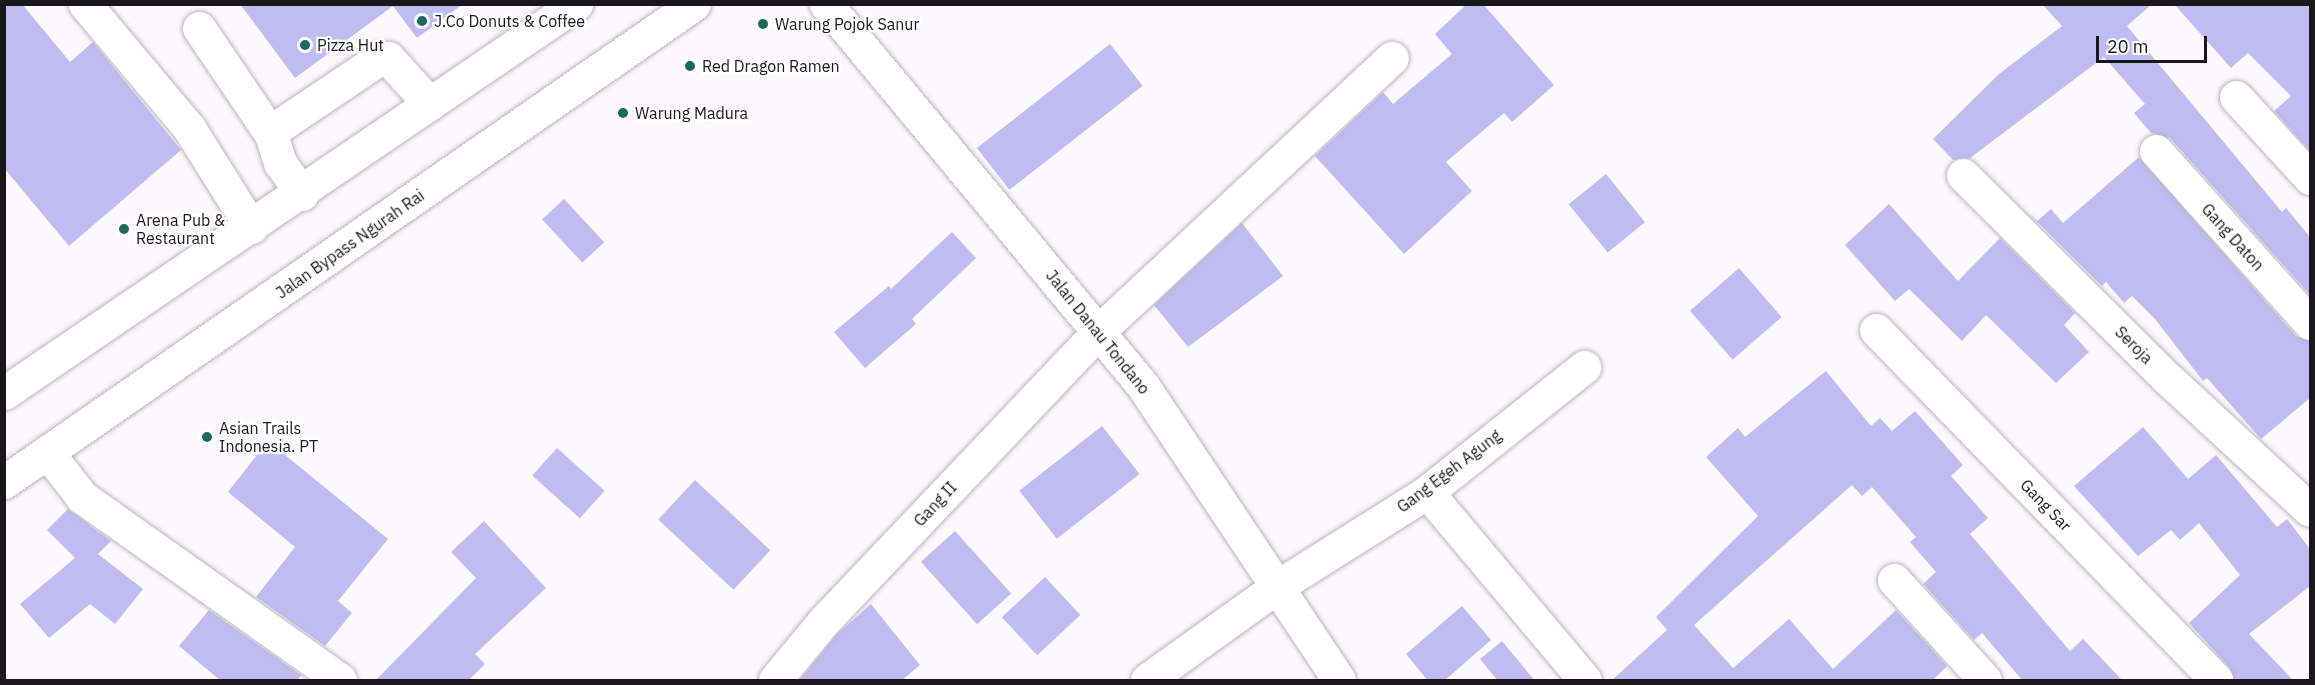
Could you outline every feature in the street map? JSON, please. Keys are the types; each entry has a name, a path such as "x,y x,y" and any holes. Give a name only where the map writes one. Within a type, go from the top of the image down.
{"main road":[{"path":"85,4 189,128 251,227"},
{"path":"4,393 302,194 576,4"},
{"name":"Jalan Bypass Ngurah Rai","path":"4,482 694,4"},
{"name":"Jalan Danau Tondano","path":"826,4 1100,330 1143,386 1340,681"},
{"path":"199,28 272,136 280,163 302,194"},
{"path":"272,136 276,128 380,58 388,58 430,104"},
{"name":"Gang II","path":"776,681 824,622 1100,330 1392,58"},
{"path":"2236,97 2310,178"},
{"name":"Gang Daton","path":"2157,151 2310,323"},
{"name":"Seroja","path":"1963,175 2168,379 2310,510"},
{"name":"Gang Sar","path":"1876,330 2216,681"},
{"name":"Gang Egeh Agung","path":"1278,586 1427,492 1584,368"},
{"path":"47,452 82,497 340,681"},
{"path":"1427,492 1585,681"},
{"path":"1894,580 1985,681"},
{"path":"1147,681 1278,586"}],"building":[{"path":"4,4 22,4 70,62 93,42 181,150 69,246 4,168"},
{"name":"Pizza Hut","path":"240,4 463,4 417,38 393,6 295,78"},
{"path":"1467,4 1483,4 1554,85 1512,122 1504,113 1446,162 1472,191 1404,254 1315,156 1383,92 1393,104 1452,54 1435,34"},
{"path":"2042,4 2152,4 2127,26 2282,212 2286,208 2310,237 2310,295 2170,138 2151,133 2134,113 2145,104 2104,57 1970,158 1953,160 1933,139 1999,74 2062,26"},
{"path":"2174,4 2310,4 2310,151 2274,111 2291,96 2248,53 2231,68"},
{"path":"1110,44 1143,86 1009,190 977,148"},
{"path":"2139,157 2296,336 2310,341 2310,398 2261,439 2207,378 2203,381 2155,319 2132,296 2124,303 2106,282 2102,286 2026,211 2037,221 2051,209 2063,223"},
{"path":"1606,174 1645,222 1608,252 1569,204"},
{"path":"564,199 604,242 582,263 542,219"},
{"path":"1889,204 1958,281 2000,238 2075,313 2064,325 2089,352 2056,383 1986,315 1962,341 1909,289 1895,301 1845,245"},
{"path":"1242,223 1283,276 1188,347 1154,305"},
{"path":"952,232 976,258 912,319 916,324 865,368 834,332 889,286 891,289"},
{"path":"1739,268 1782,317 1733,360 1690,311"},
{"path":"1826,371 1871,426 1880,418 1892,431 1915,411 1963,465 1951,476 1988,518 1970,534 2070,651 2083,639 2123,681 2023,681 1982,633 1974,640 1923,584 1936,572 1910,542 1916,537 1872,487 1862,496 1852,485 1694,625 1733,668 1789,619 1833,669 1896,610 1947,666 1932,681 1611,681 1667,630 1656,617 1758,516 1706,457 1738,428 1745,437"},
{"path":"1102,426 1140,474 1057,539 1019,491"},
{"path":"2143,427 2188,479 2216,455 2277,527 2287,519 2310,549 2310,586 2249,634 2294,681 2234,681 2229,667 2189,623 2240,575 2199,523 2180,540 2171,530 2138,556 2074,486"},
{"path":"268,441 388,539 338,601 352,613 325,646 256,597 295,547 228,492"},
{"path":"557,448 605,491 580,518 532,475"},
{"path":"695,480 770,550 734,590 658,519"},
{"path":"68,509 111,541 98,554 143,589 115,624 90,604 49,638 20,604 75,558 47,530"},
{"path":"484,521 546,588 475,654 485,664 468,681 375,681 476,578 451,552"},
{"path":"955,531 1011,593 977,624 921,562"},
{"path":"1045,577 1080,615 1037,655 1002,617"},
{"path":"871,604 920,665 901,681 799,681 837,634"},
{"path":"1462,606 1491,640 1444,681 1428,681 1406,654"},
{"path":"209,610 301,675 297,681 221,681 179,646"},
{"path":"1502,641 1535,681 1498,681 1480,659"}],"place":[{"name":"J.Co Donuts & Coffee","path":"422,21"},
{"name":"Warung Pojok Sanur","path":"763,24"},
{"name":"Pizza Hut","path":"305,45"},
{"name":"Red Dragon Ramen","path":"690,66"},
{"name":"Warung Madura","path":"623,113"},
{"name":"Arena Pub & Restaurant","path":"124,229"},
{"name":"Asian Trails Indonesia. PT","path":"207,437"}]}
